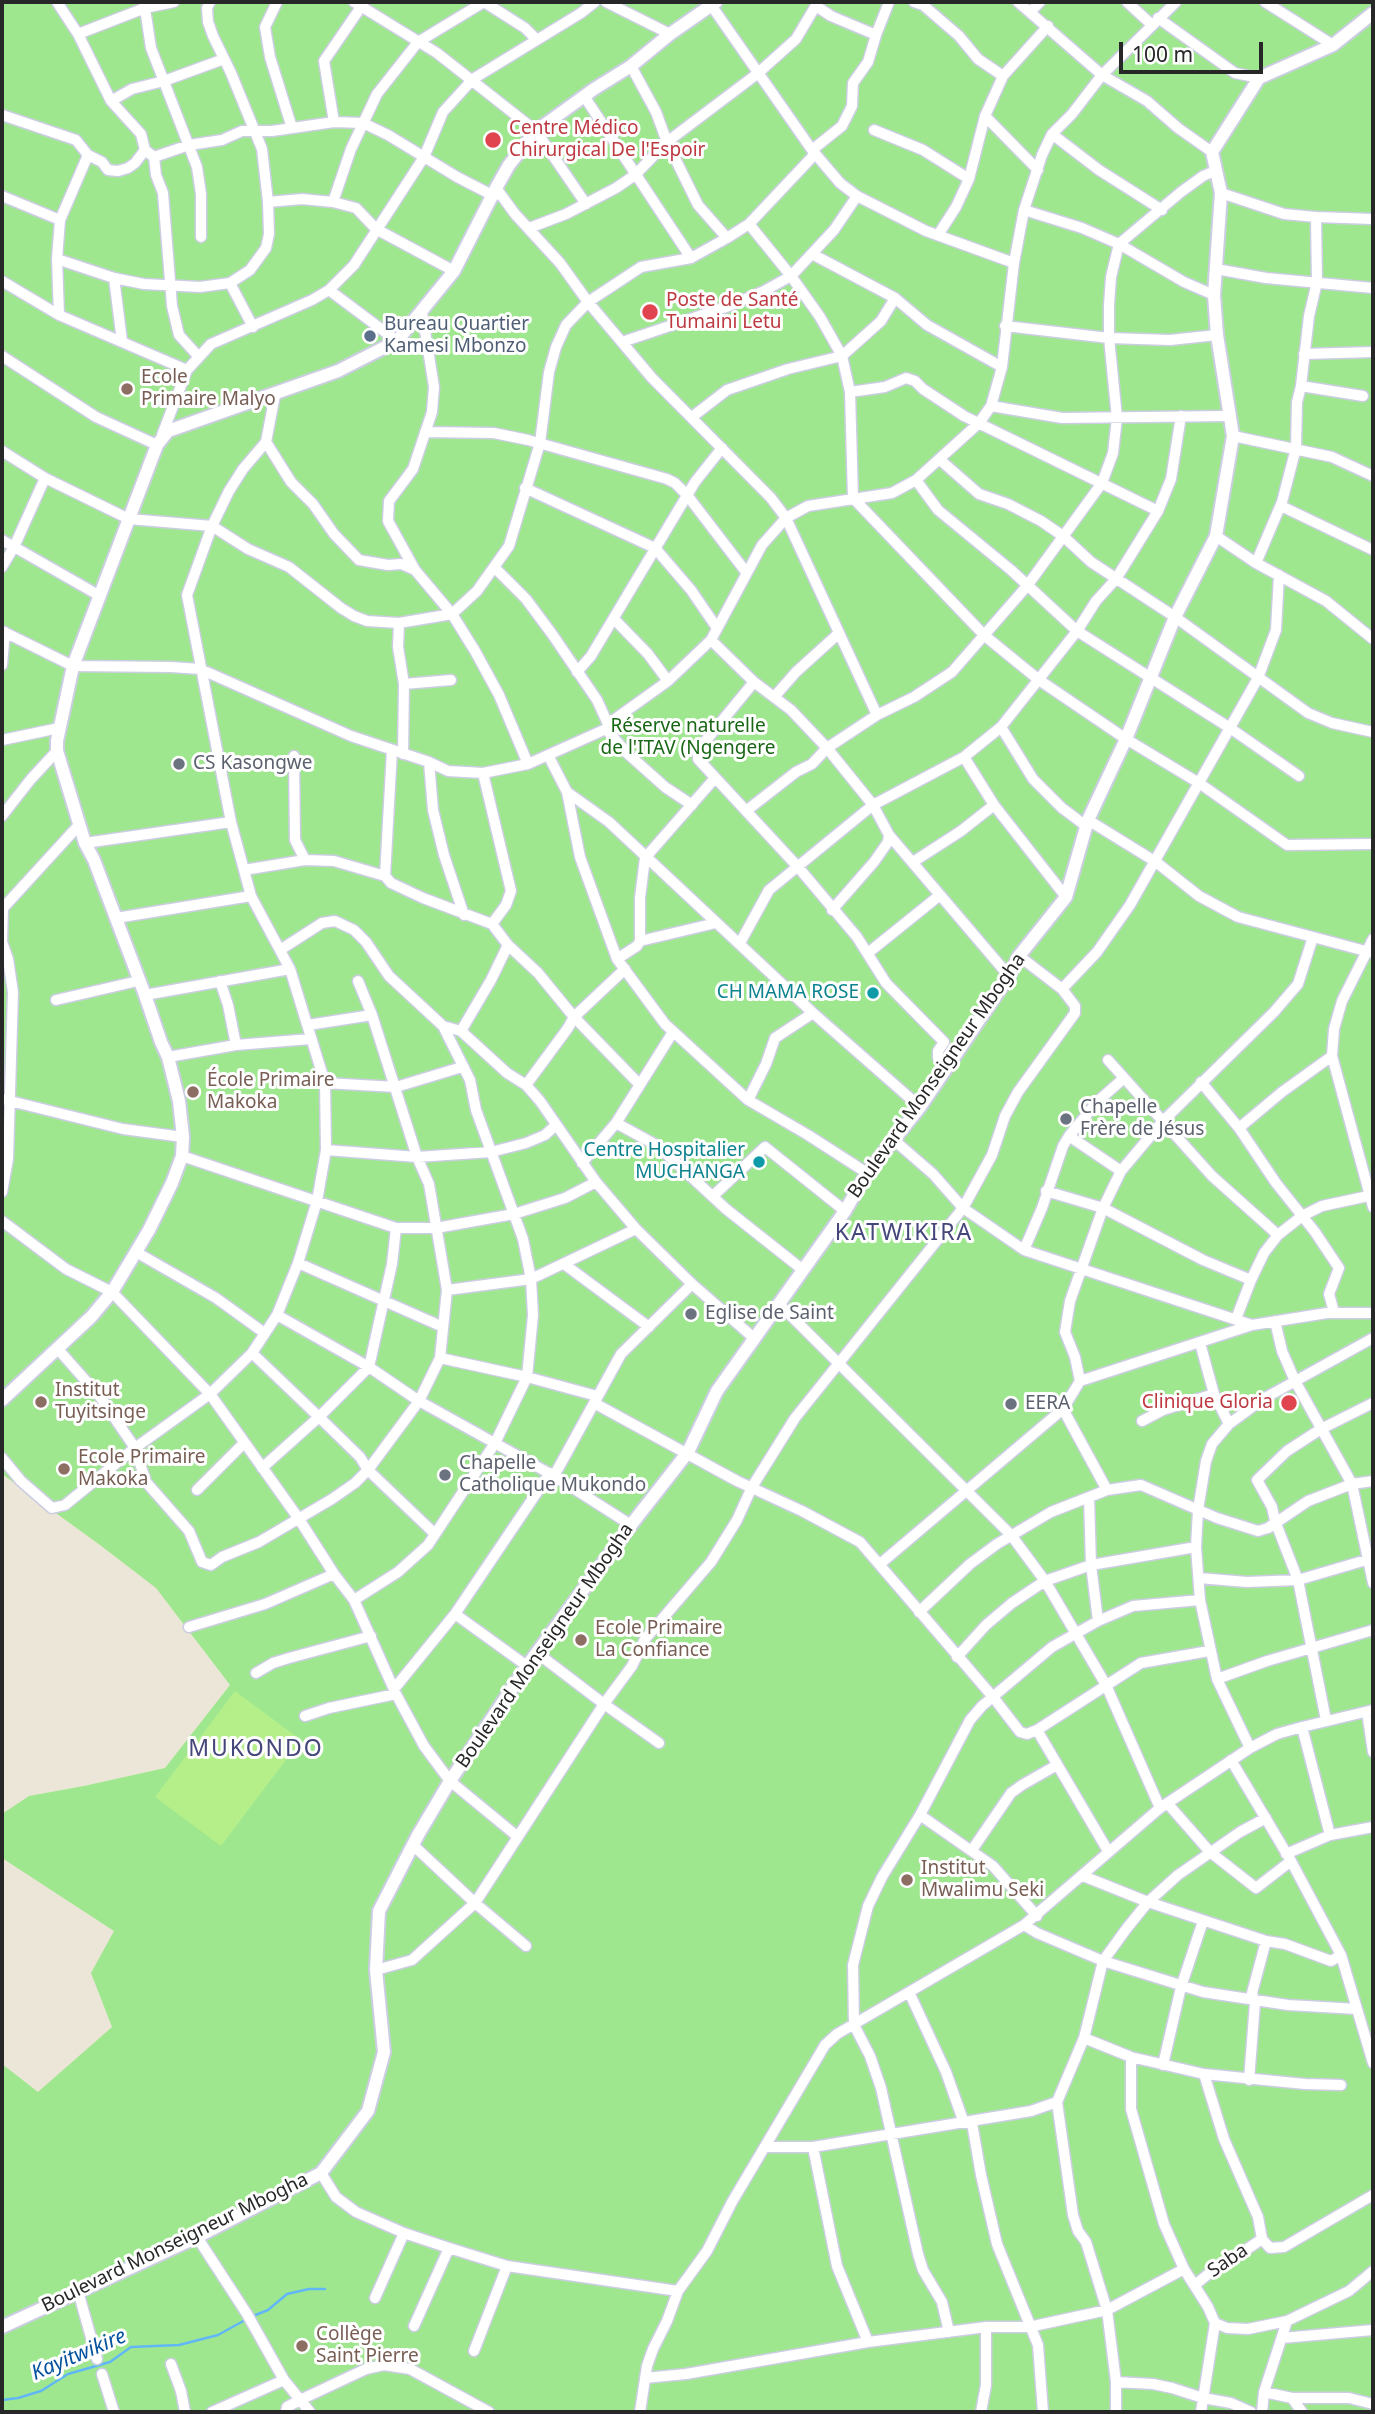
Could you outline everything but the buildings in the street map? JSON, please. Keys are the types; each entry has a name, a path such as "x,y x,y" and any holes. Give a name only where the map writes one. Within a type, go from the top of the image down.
{"street":[{"path":"57,2 78,34 111,101 141,134 149,154 163,193 172,306 179,335 198,356"},
{"path":"78,34 144,5 174,2"},
{"path":"57,259 114,278 200,287 230,283 250,270 266,248 269,234 268,202 262,149 208,22 207,8 210,2"},
{"path":"277,2 265,27 270,57 292,128"},
{"path":"333,202 340,177 377,93 418,42 484,2 525,28 537,39"},
{"path":"2,1400 91,1317 112,1292 166,1195 182,1156 180,1101 168,1058 94,860 85,843 57,751 59,728 73,667 187,370 211,344 330,290 354,265 424,157 443,112 473,79 582,13 594,2"},
{"path":"606,2 670,34"},
{"path":"2,451 46,478 129,519 212,526 248,549 289,567 341,608 367,621 399,623 452,614 477,591 509,546 540,443 549,372 566,325 588,302 640,267 691,258 749,224 813,152 842,126 852,107 853,83 861,68 868,62 889,2"},
{"path":"914,2 923,5 959,36 978,59 1003,76"},
{"path":"1018,2 1102,75 1147,101 1178,128 1212,152 1259,78 1333,45 1373,13"},
{"path":"1030,12 1040,2"},
{"path":"1127,2 1235,73 1259,78"},
{"path":"2,665 3,632 73,667 200,669 351,736 448,771 484,773 528,764 549,757 607,727 668,681 711,640 762,545 786,518 808,506 892,493 916,480 979,423 991,406 1002,367 1005,326 1024,210 1052,134 1072,114 1102,75 1176,2"},
{"path":"1265,2 1333,45"},
{"path":"334,122 324,61 360,3 473,79 536,131 586,204"},
{"path":"160,441 168,431 338,371 397,341 454,271 509,165 536,131 631,66 713,4 757,74 813,152 840,183 858,196 926,231 1014,263"},
{"path":"529,228 586,204 635,175 667,142 757,74 796,39 817,4 831,16 876,35"},
{"path":"144,5 148,37 197,167 201,194 201,237"},
{"path":"938,235 956,207 969,178 985,116 1003,76 1048,26"},
{"path":"111,101 131,89 164,81 224,59"},
{"path":"631,66 656,112 667,142 698,205 727,238"},
{"path":"584,96 691,258"},
{"path":"2,115 76,140 88,155 102,162 108,170 118,171 149,154 222,140 242,131 334,122 363,123 495,192 560,263 588,302 652,378 771,498 786,518 877,715"},
{"path":"985,116 1038,170"},
{"path":"874,130 923,150 969,178"},
{"path":"1052,134 1099,170 1162,210"},
{"name":"Boulevard Monseigneur Mbogha","path":"2,2327 197,2237 321,2173 368,2111 384,2052 376,1970 379,1910 413,1844 450,1781 527,1666 688,1452 717,1391 845,1211 867,1174 920,1107 1009,976 1019,956 1066,897 1087,823 1126,740 1175,617 1216,536 1233,436 1217,335 1214,295 1221,193 1212,152"},
{"path":"59,315 57,259 60,220 88,155"},
{"path":"746,811 796,772 812,764 827,748 877,715 914,697 952,672 1027,586 1102,483 1114,453 1117,418 1109,338 1111,276 1119,244 1203,176 1215,171"},
{"path":"1221,193 1284,214 1373,219"},
{"path":"2,196 60,220"},
{"path":"622,342 729,306 791,276 834,230 858,196"},
{"path":"268,202 286,199 333,202 356,208 376,229 454,271"},
{"path":"1024,210 1082,228 1119,244 1184,282 1214,295"},
{"path":"1256,563 1281,506 1297,448 1297,402 1309,316 1317,282 1316,217"},
{"path":"749,224 821,317 842,356 850,392 853,498 985,636 1039,680 1126,740 1199,783 1287,845 1373,844"},
{"path":"812,254 895,299 927,325 1002,367"},
{"path":"1216,269 1266,278 1373,288"},
{"path":"114,278 122,341"},
{"path":"2,281 59,315 187,370"},
{"path":"230,283 253,327"},
{"path":"330,290 397,341"},
{"path":"692,417 735,387 788,369 842,356 881,321 895,299"},
{"path":"422,312 434,387 432,412 413,469 389,501 388,521 415,570 452,614 499,695 528,764"},
{"path":"1005,326 1109,338 1170,340 1217,335"},
{"path":"1304,354 1373,352"},
{"path":"2,356 96,417 160,441"},
{"path":"850,392 885,387 906,378 979,423 1158,511"},
{"path":"1301,386 1363,396"},
{"path":"2,1458 21,1482 52,1508 65,1505 135,1448 210,1394 252,1353 263,1332 277,1315 298,1263 317,1201 326,1150 325,1083 290,969 251,896 231,822 187,595 212,526 243,469 266,442 275,395"},
{"path":"991,406 1062,418 1228,416"},
{"path":"740,943 769,890 873,805 964,757 1001,727 1077,631 1096,601 1116,579 1158,511 1171,479 1181,416"},
{"path":"425,432 494,433 540,443 667,479 687,495 746,572"},
{"path":"1233,436 1332,457 1373,476"},
{"path":"266,442 291,482 313,504 334,534 359,559 388,565 401,564 415,570"},
{"path":"577,672 591,656 614,619 687,495 722,448"},
{"path":"939,459 979,494 1031,516 1063,536 1091,562 1175,617 1308,713 1332,723 1373,732"},
{"path":"2,567 46,478"},
{"path":"916,480 938,510 976,539 1077,631 1298,776"},
{"path":"525,488 655,548 691,590 717,628"},
{"path":"1281,506 1373,550"},
{"path":"1216,536 1256,563 1326,601 1373,639"},
{"path":"2,540 100,596"},
{"path":"494,567 526,599 597,700 607,727 627,753 665,787 692,805"},
{"path":"1062,989 1097,952 1156,862 1174,824 1258,678 1276,630 1279,575"},
{"path":"614,619 648,654 668,681"},
{"path":"399,623 398,648 404,684 403,754"},
{"path":"775,696 796,672 838,634"},
{"path":"711,640 754,682 791,710 827,748 873,805 889,835 1009,976"},
{"path":"404,684 451,680"},
{"path":"754,682 698,750 698,759 798,867 868,953 886,983 943,1042 938,1058 947,1067"},
{"path":"1001,727 1033,779 1062,808 1156,862 1199,896 1237,917 1371,952"},
{"path":"2,740 59,728"},
{"path":"385,876 392,750"},
{"path":"2,817 57,751"},
{"path":"294,756 295,840 305,860"},
{"path":"549,757 567,792 580,857 617,959 673,1032 748,1100 867,1174"},
{"path":"964,757 994,805 1066,897"},
{"path":"429,762 433,810 444,855 464,915"},
{"path":"484,773 510,891 506,905 492,924"},
{"path":"617,959 640,941 640,898 645,858 715,778"},
{"path":"567,792 609,822 813,1013 920,1107"},
{"path":"913,862 961,831 994,805"},
{"path":"85,843 231,822"},
{"path":"2,1192 8,1159 5,1099 13,992 8,959 2,942 4,908 79,825"},
{"path":"832,910 874,862 888,842 889,835"},
{"path":"244,870 305,860 334,861 385,876 391,883 464,915 492,924 574,1017 640,1085"},
{"path":"868,953 940,895"},
{"path":"116,918 251,896"},
{"path":"280,950 322,923 341,922 366,942 389,976 443,1026 470,1080 476,1110 523,1240 531,1279 532,1343 527,1377 495,1443 428,1545 398,1572 354,1600"},
{"path":"640,941 716,923"},
{"path":"1080,1381 1075,1357 1065,1332 1070,1301 1103,1208 1121,1171 1163,1121 1274,1012 1297,984 1313,937"},
{"path":"1373,939 1371,952 1342,1001 1334,1029 1332,1056 1372,1195 1373,1207"},
{"path":"461,1031 491,981 508,945"},
{"path":"376,1970 411,1960 475,1903 604,1704 632,1666 645,1639 711,1562 752,1487 795,1418 963,1208 992,1155 1005,1116 1018,1092 1074,1013 1075,1006 1062,989 1019,956"},
{"path":"145,995 290,969"},
{"path":"526,1085 574,1017 625,969"},
{"path":"56,1000 138,981"},
{"path":"220,981 236,1045"},
{"path":"57,1349 101,1398 135,1448 146,1482 189,1531 202,1562 211,1565 222,1557 259,1542 299,1520 355,1483 368,1470 419,1401 440,1358 447,1290 429,1184 417,1157 372,1015 358,981"},
{"path":"748,1100 766,1064 775,1038 813,1013"},
{"path":"308,1025 372,1015"},
{"path":"443,1026 461,1031 507,1073 526,1085 596,1182 636,1229 692,1284 755,1339"},
{"path":"582,1163 616,1123 673,1032"},
{"path":"168,1058 236,1045 310,1039"},
{"path":"1239,1128 1282,1091 1332,1056"},
{"path":"1108,1060 1212,1176 1278,1235"},
{"path":"325,1083 396,1087 462,1067"},
{"path":"1024,1250 1069,1136 1098,1101 1124,1079"},
{"path":"1201,1082 1239,1128 1339,1268 1329,1294 1334,1312"},
{"path":"5,1099 123,1129 183,1137"},
{"path":"616,1123 658,1146 726,1209 803,1270"},
{"path":"326,1150 417,1157 491,1152 526,1143 545,1135 556,1125"},
{"path":"1069,1136 1121,1171"},
{"path":"895,1141 933,1174 963,1208 1024,1250 1252,1325"},
{"path":"713,1196 765,1147 845,1211"},
{"path":"182,1156 396,1228 436,1228 514,1214 565,1198 596,1182"},
{"path":"1046,1191 1103,1208 1203,1260 1251,1280"},
{"path":"1236,1320 1264,1253 1278,1235 1301,1216 1322,1206 1372,1195"},
{"path":"2,1220 66,1269 112,1292 210,1394 354,1600 395,1692 424,1746 450,1781 518,1837"},
{"path":"262,1468 320,1417 369,1367 393,1264 396,1228"},
{"path":"447,1290 531,1279 636,1229"},
{"path":"136,1252 216,1298 263,1332"},
{"path":"298,1263 443,1327"},
{"path":"564,1265 649,1327"},
{"path":"305,1716 395,1692 552,1475 621,1354 692,1284"},
{"path":"780,1305 1011,1535 1045,1581 1077,1632 1106,1685 1164,1806 1210,1852 1256,1888 1288,1858 1330,1835 1373,1827"},
{"path":"880,1564 1063,1409 1080,1381 1252,1325 1334,1312 1373,1313"},
{"path":"277,1315 369,1367 419,1401 552,1475 631,1525"},
{"path":"1275,1321 1282,1351 1294,1381 1352,1484 1373,1583"},
{"path":"1250,1748 1216,1679 1200,1600 1196,1548 1198,1510 1207,1457 1212,1444 1229,1424 1263,1399 1373,1338"},
{"path":"1200,1343 1214,1394 1229,1424"},
{"path":"252,1353 320,1417 368,1470 434,1533"},
{"path":"440,1358 527,1377 596,1400 752,1487 851,1536 880,1564 1020,1732 1027,1734 1037,1730 1141,1663 1209,1651"},
{"path":"1142,1421 1164,1410 1214,1394"},
{"path":"1326,1720 1298,1580 1272,1507 1257,1480 1287,1451 1373,1403"},
{"path":"1063,1409 1107,1490"},
{"path":"197,1490 244,1443"},
{"path":"919,1612 970,1564 1011,1535 1051,1512 1107,1490 1141,1485 1198,1510 1258,1531 1268,1528 1308,1501 1352,1484 1373,1481"},
{"path":"1089,1497 1091,1565 1098,1621"},
{"path":"957,1657 986,1625 1045,1581 1091,1565 1196,1548"},
{"path":"1199,1578 1247,1582 1298,1580 1370,1559"},
{"path":"189,1627 265,1604 334,1574"},
{"path":"949,2332 942,2302 923,2270 918,2254 893,2132 870,2056 854,2025 853,1965 868,1906 970,1720 993,1697 1042,1655 1098,1621 1133,1606 1200,1600"},
{"path":"454,1614 527,1666"},
{"path":"1216,1679 1373,1630"},
{"path":"256,1674 273,1663 371,1636"},
{"path":"537,1653 659,1743"},
{"path":"640,2412 653,2349 678,2291 707,2251 732,2202 825,2045 837,2034 1037,1916 1108,1851 1164,1806 1250,1748 1278,1734 1370,1711 1373,1752"},
{"path":"1302,1727 1330,1835"},
{"path":"1037,1730 1108,1851"},
{"path":"1231,1760 1341,1955 1373,2063"},
{"path":"972,1850 1011,1793 1057,1765"},
{"path":"920,1815 993,1867 1037,1916"},
{"path":"1116,2412 1116,2382 1107,2310 1086,2242 1078,2231 1073,2216 1056,2102 1084,2038 1103,1961 1147,1902 1210,1852 1266,1818"},
{"path":"413,1844 475,1903 526,1946"},
{"path":"1083,1876 1147,1902 1266,1941 1285,1944 1331,1961 1341,1955"},
{"path":"1163,2065 1181,1987 1203,1921"},
{"path":"1024,1925 1103,1961 1181,1987 1288,2005 1357,2009"},
{"path":"1249,2080 1254,2023 1252,1993 1266,1941"},
{"path":"909,1992 946,2073 964,2123"},
{"path":"1084,2038 1131,2057 1204,2074 1249,2080 1341,2085"},
{"path":"1131,2057 1131,2109 1164,2224 1184,2269 1215,2323 1201,2412"},
{"path":"1204,2074 1224,2139 1258,2217 1262,2238 1270,2248 1284,2246 1373,2195"},
{"path":"765,2147 813,2147 1031,2111 1056,2102"},
{"path":"964,2123 972,2123 989,2216 997,2244 1038,2345 1043,2412"},
{"path":"813,2147 837,2266 868,2342"},
{"path":"321,2173 337,2197 356,2212 404,2233 449,2248 507,2266 678,2291"},
{"path":"375,2298 404,2233"},
{"path":"197,2237 248,2316 284,2380 310,2412"},
{"name":"Saba","path":"1195,2285 1218,2266 1262,2238"},
{"path":"414,2326 449,2248"},
{"path":"474,2351 507,2266"},
{"path":"645,2378 687,2374 868,2342 986,2327 1029,2327 1107,2310 1184,2269"},
{"path":"1215,2323 1227,2328 1248,2329 1287,2320 1349,2291 1373,2272"},
{"path":"78,2291 97,2359"},
{"path":"1262,2412 1265,2392 1287,2320"},
{"path":"981,2412 986,2385 986,2327"},
{"path":"1282,2337 1373,2330"},
{"path":"171,2364 185,2412"},
{"path":"286,2412 287,2407 300,2400 366,2369 384,2365 410,2369 489,2412"},
{"path":"102,2374 114,2412"},
{"path":"212,2412 284,2380"},
{"path":"1116,2382 1153,2384 1231,2403 1251,2412"},
{"path":"1265,2392 1292,2398 1349,2398 1373,2404"},
{"path":"1292,2398 1302,2412"}],"green space":[{"name":"Réserve naturelle de l'ITAV (Ngengere","path":"2,2 1373,2 1373,2412 2,2412 2,2064 38,2092 112,2027 91,1973 114,1931 2,1858 2,1814 29,1796 165,1768 230,1685 156,1588 2,1474"},
{"path":"235,1691 301,1740 221,1846 155,1797"}],"waterway":[{"name":"Kayitwikire","path":"253,2316 268,2310 287,2294 325,2289"},
{"name":"Kayitwikire","path":"2,2400 41,2391 68,2374 110,2362 131,2347 179,2345 218,2335 247,2319"}],"place":[{"name":"Centre Médico Chirurgical De l'Espoir","path":"493,140"},
{"name":"Poste de Santé Tumaini Letu","path":"650,312"},
{"name":"Bureau Quartier Kamesi Mbonzo","path":"370,336"},
{"name":"Ecole Primaire Malyo","path":"127,389"},
{"name":"CS Kasongwe","path":"179,764"},
{"name":"CH MAMA ROSE","path":"873,993"},
{"name":"École Primaire Makoka","path":"193,1092"},
{"name":"Chapelle Frère de Jésus","path":"1066,1119"},
{"name":"Centre Hospitalier MUCHANGA","path":"759,1162"},
{"name":"Eglise de Saint","path":"691,1314"},
{"name":"Institut Tuyitsinge","path":"41,1402"},
{"name":"Clinique Gloria","path":"1289,1403"},
{"name":"EERA","path":"1011,1404"},
{"name":"Ecole Primaire Makoka","path":"64,1469"},
{"name":"Chapelle Catholique Mukondo","path":"445,1475"},
{"name":"Ecole Primaire La Confiance","path":"581,1640"},
{"name":"Institut Mwalimu Seki","path":"907,1880"},
{"name":"Collège Saint Pierre","path":"302,2346"}],"district":[{"name":"KATWIKIRA","path":"904,1233"},
{"name":"MUKONDO","path":"256,1749"}]}
